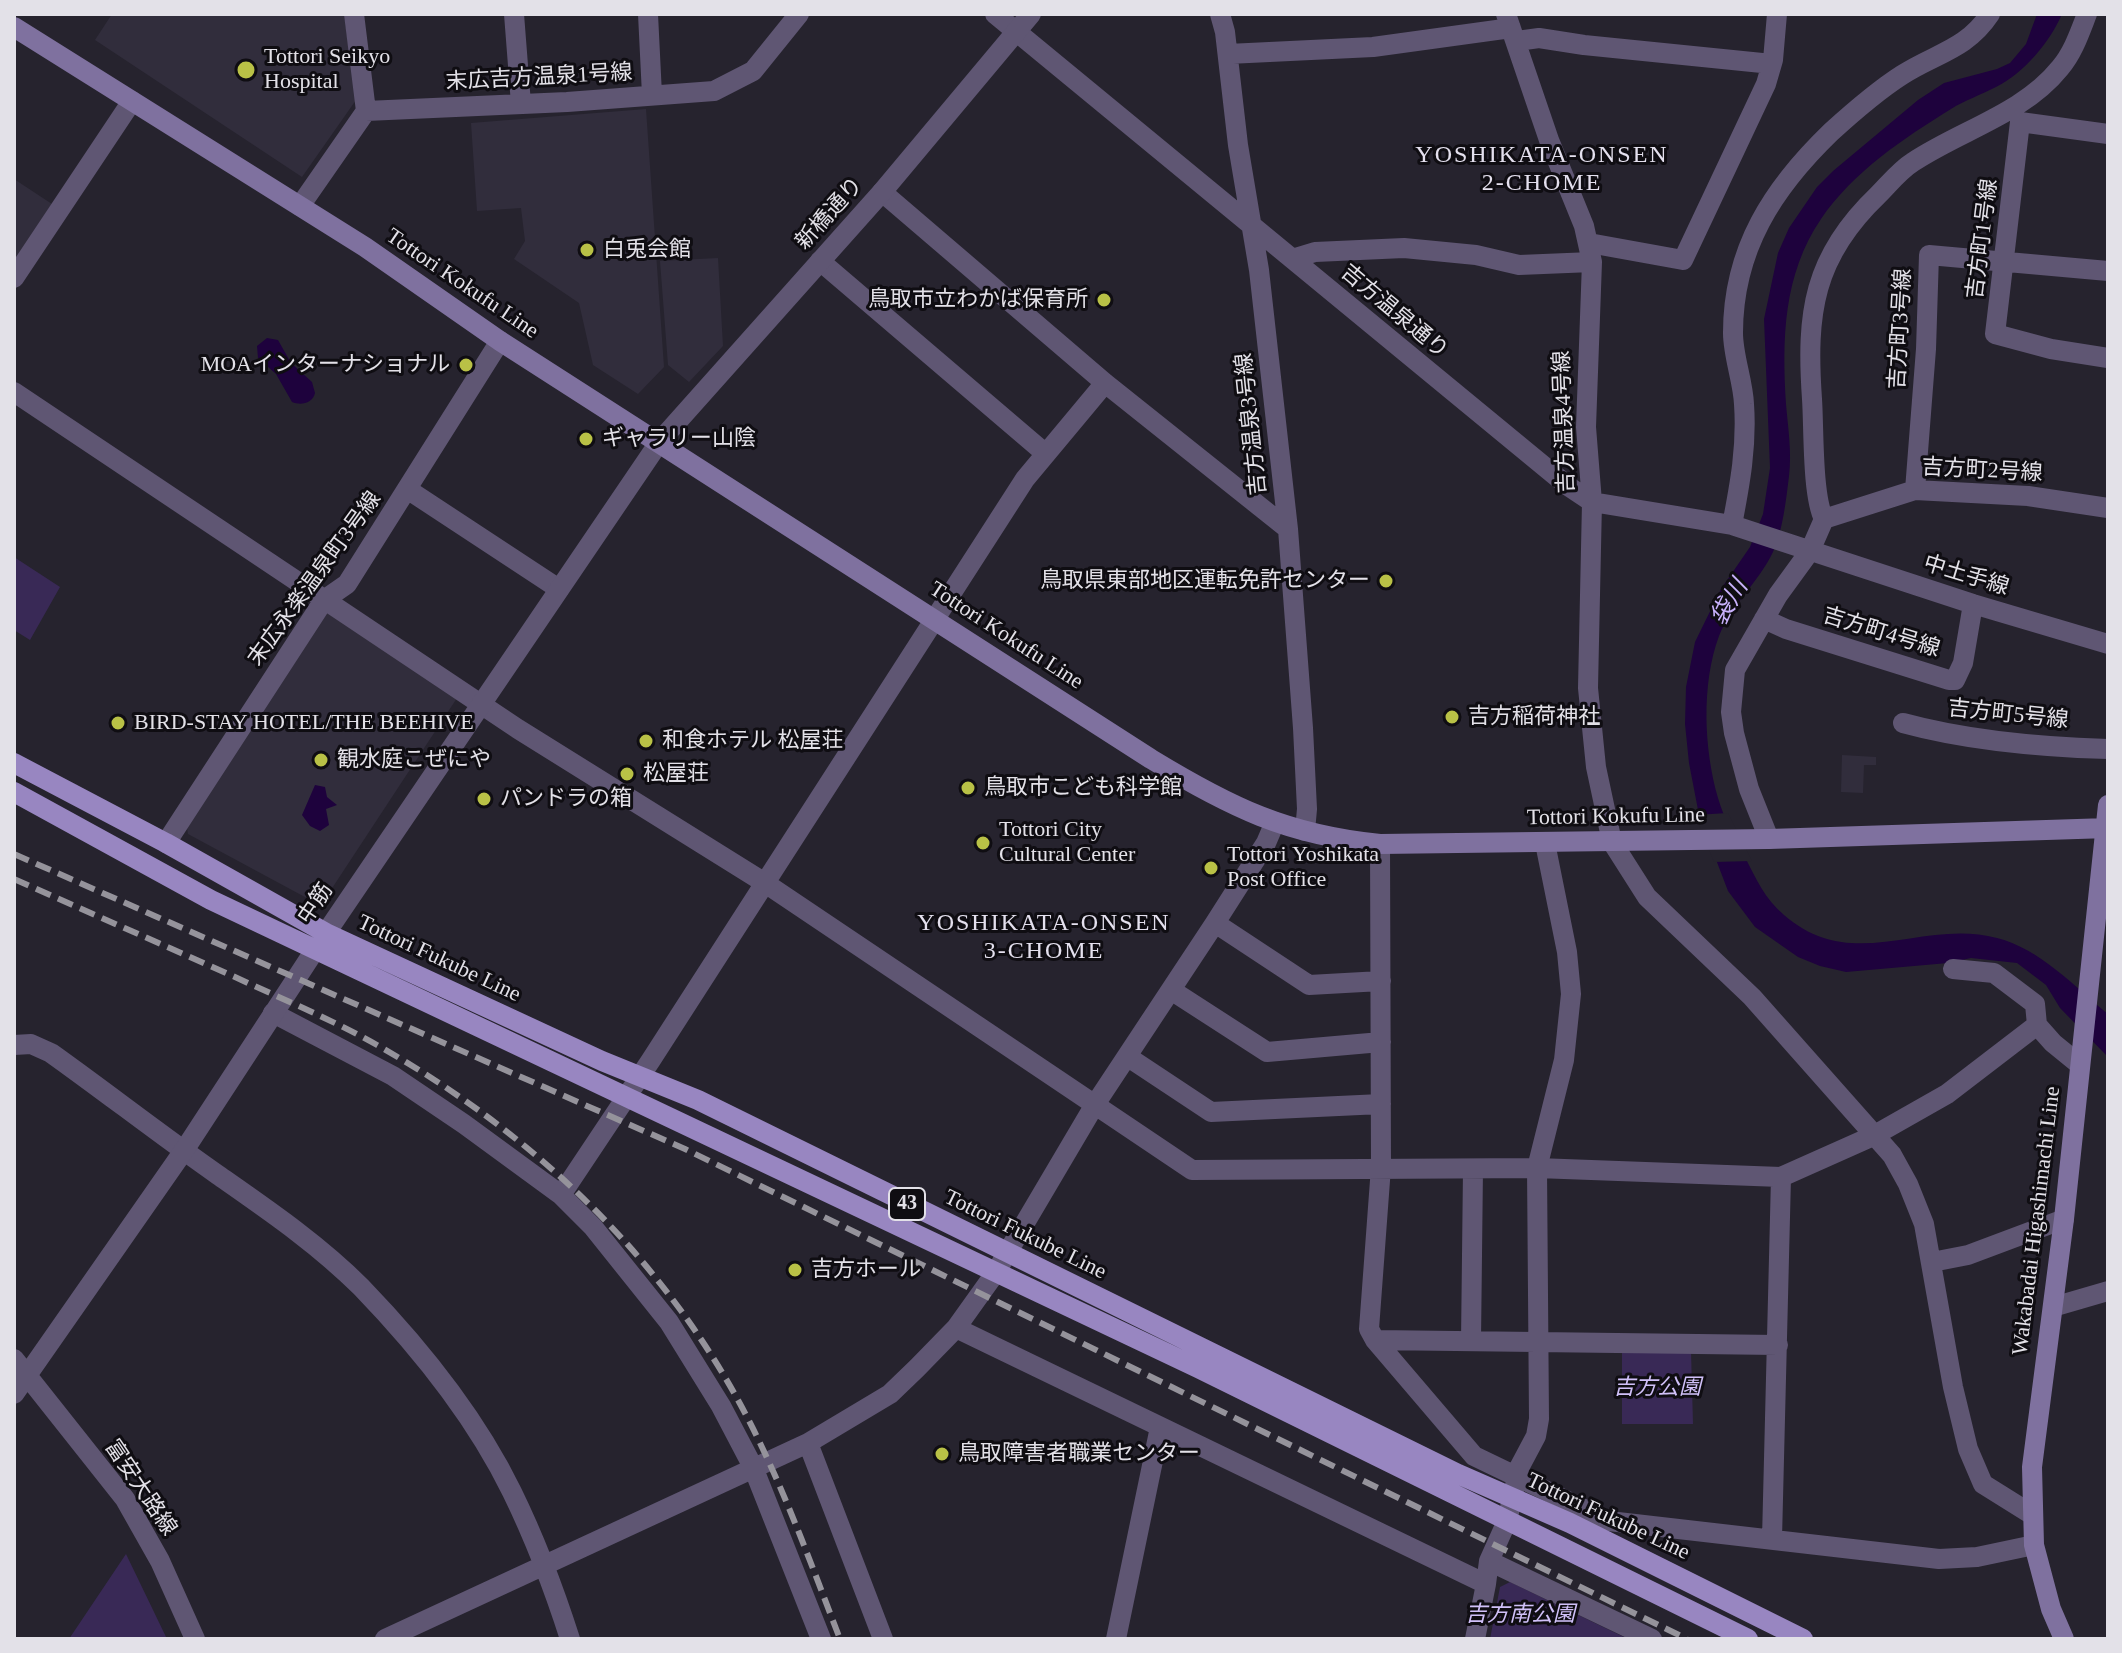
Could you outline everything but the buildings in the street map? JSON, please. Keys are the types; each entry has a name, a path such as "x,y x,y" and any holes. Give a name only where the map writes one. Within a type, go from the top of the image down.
{"main road":[{"name":"Tottori Kokufu Line","path":"14,27 300,206 500,341 1196,786 1242,810 1333,838 1380,844 1765,839 2107,828"},
{"name":"Tottori Fukube Line","path":"14,763 166,843 320,941 628,1096 1198,1368 1748,1639"},
{"name":"Tottori Fukube Line","path":"14,792 211,900 320,941 698,1100 1458,1474 1570,1523 1803,1639"},
{"name":"Wakabadai Higashimachi Line","path":"2064,1639 2051,1609 2034,1545 2031,1514 2035,1430 2064,1219 2080,1058 2097,954 2108,805"}],"street":[{"path":"300,206 366,111 354,14"},
{"path":"514,14 521,104"},
{"path":"648,14 652,95"},
{"name":"末広吉方温泉1号線","path":"366,111 714,91 753,71 799,14"},
{"name":"吉方温泉通り","path":"995,14 1568,486 1592,502 1736,526 1806,550"},
{"name":"新橋通り","path":"660,441 882,192 1031,14"},
{"name":"吉方温泉3号線","path":"1220,14 1259,270 1288,529 1303,728 1307,809 1305,831"},
{"path":"1292,259 1300,254 1315,252 1404,248 1476,255 1519,265 1590,252 1683,260 1766,84 1772,64 1777,14"},
{"path":"1736,526 1745,462 1745,426 1733,334 1740,270 1759,220 1783,184 1855,111 1902,75 1977,32 1990,14"},
{"path":"1765,839 1749,789 1731,712 1735,670 1824,519 1817,484 1809,335 1820,281 1841,235 1911,163 2020,113 2062,66 2087,14"},
{"path":"1228,54 1373,47 1511,28 1539,38 1584,45 1772,64"},
{"name":"吉方温泉4号線","path":"1511,28 1590,252 1586,427 1592,502 1589,699 1596,767 1612,842"},
{"path":"14,278 132,101"},
{"path":"2020,113 2108,134"},
{"name":"吉方町1号線","path":"2020,113 1995,334 2051,349 2108,358"},
{"path":"882,192 1105,383 1288,529"},
{"name":"吉方町3号線","path":"1915,490 1926,349 1929,255 2108,271"},
{"path":"820,261 1046,454"},
{"name":"末広永楽温泉町3号線","path":"166,843 324,600 347,584 500,341"},
{"path":"561,1195 641,1076 1025,479 1105,383"},
{"path":"14,392 518,729 765,883 1192,1170 1537,1168 1781,1177 1873,1136 1947,1094 2037,1025"},
{"name":"中筋","path":"14,1394 21,1366 185,1149 320,941 660,441"},
{"path":"407,489 559,589"},
{"name":"吉方町2号線","path":"1824,519 1915,490 2028,496 2108,508"},
{"name":"中土手線","path":"1806,550 2108,644"},
{"name":"吉方町4号線","path":"1764,619 1786,629 1955,680 1963,663 1973,604"},
{"name":"吉方町5号線","path":"1903,723 1983,739 2108,749"},
{"path":"385,1639 808,1443 890,1394 956,1328 996,1272 1094,1106 1266,843 1275,822"},
{"path":"1612,842 1647,897 1752,997 1892,1155 1924,1224 1953,1387 1968,1449 1983,1484 2031,1514"},
{"path":"1475,1639 1489,1561 1507,1521 1519,1468 1536,1436 1539,1419 1537,1168 1564,1060 1571,994 1567,952 1545,843"},
{"path":"1380,844 1381,1167 1369,1329 1474,1456 1609,1521 1960,1560 2034,1545"},
{"path":"1215,923 1309,985 1381,981"},
{"path":"1953,969 1994,973 2035,1004 2037,1025 2053,1043 2080,1058"},
{"path":"1171,990 1267,1052 1381,1042"},
{"path":"273,1013 393,1076 464,1124 561,1195 633,1274 686,1345 753,1467 821,1639"},
{"path":"14,1045 31,1044 51,1053 277,1215 360,1286 415,1346 490,1453 511,1490 545,1566 570,1639"},
{"path":"1128,1057 1211,1112 1381,1104"},
{"path":"1471,1341 1473,1169"},
{"path":"1772,1539 1781,1177"},
{"path":"1932,1262 1968,1255 2064,1219"},
{"path":"2053,1307 2108,1291"},
{"path":"956,1328 1486,1584"},
{"path":"1375,1340 1778,1345"},
{"name":"富安大路線","path":"21,1366 125,1499 160,1561 195,1639"},
{"path":"1116,1639 1160,1427"},
{"path":"808,1443 883,1639"},
{"path":"1489,1561 1652,1639"}],"shaded area":[{"name":"Tottori Seikyo Hospital","path":"112,14 344,14 356,100 302,177 95,40"},
{"name":"白兎会館","path":"646,109 664,367 638,394 593,365 579,303 514,259 525,241 521,208 477,211 471,123"},
{"path":"14,179 52,204 14,263"},
{"path":"718,258 723,346 689,382 668,365 660,261"},
{"name":"観水庭こぜにや","path":"328,613 457,698 323,902 316,903 188,834 186,822 320,614"},
{"path":"1842,755 1876,757 1876,765 1864,765 1863,793 1841,792"}],"green space":[{"path":"14,557 60,587 30,640 14,630"},
{"name":"吉方公園","path":"1622,1350 1691,1351 1693,1424 1622,1424"},
{"path":"126,1554 167,1639 69,1639"},
{"name":"吉方南公園","path":"1510,1582 1628,1639 1490,1639 1500,1587"}],"water":[{"name":"袋川","path":"2037,14 2062,14 2043,46 2026,65 2006,81 1933,120 1880,157 1834,202 1808,240 1792,285 1785,332 1790,458 1782,525 1767,563 1719,636 1709,675 1707,738 1720,806 1762,888 1784,915 1810,932 1836,941 1888,942 1942,934 1969,934 2013,943 2042,959 2108,1014 2108,1057 2060,1008 2046,985 2017,963 1971,958 1948,963 1846,972 1798,957 1755,927 1728,891 1699,815 1685,724 1686,687 1695,642 1721,589 1750,547 1763,514 1770,468 1764,319 1778,253 1789,228 1817,187 1833,171 1918,100 1944,83 2010,63 2026,44"},
{"path":"267,338 278,340 291,363 312,382 315,393 309,401 303,404 292,402 276,374 258,358 257,346"},
{"path":"315,785 325,787 327,797 337,805 326,809 329,825 320,831 310,826 302,815"}],"pier":[{"path":"1728,813 1752,861 1714,862 1695,815"}],"railway":[{"path":"14,854 685,1149 1687,1639"},
{"path":"14,879 342,1026 377,1045 480,1111 574,1189 656,1278 693,1327 726,1379 774,1474 840,1639"}],"place":[{"name":"Tottori Seikyo Hospital","path":"246,70"},
{"name":"白兎会館","path":"587,250"},
{"name":"鳥取市立わかば保育所","path":"1104,300"},
{"name":"MOAインターナショナル","path":"466,365"},
{"name":"ギャラリー山陰","path":"586,439"},
{"name":"鳥取県東部地区運転免許センター","path":"1386,581"},
{"name":"吉方稲荷神社","path":"1452,717"},
{"name":"BIRD-STAY HOTEL/THE BEEHIVE","path":"118,723"},
{"name":"和食ホテル 松屋荘","path":"646,741"},
{"name":"観水庭こぜにや","path":"321,760"},
{"name":"松屋荘","path":"627,774"},
{"name":"鳥取市こども科学館","path":"968,788"},
{"name":"パンドラの箱","path":"484,799"},
{"name":"Tottori City Cultural Center","path":"983,843"},
{"name":"Tottori Yoshikata Post Office","path":"1211,868"},
{"name":"吉方ホール","path":"795,1270"},
{"name":"鳥取障害者職業センター","path":"942,1454"}],"district":[{"name":"YOSHIKATA-ONSEN 2-CHOME","path":"1542,170"},
{"name":"YOSHIKATA-ONSEN 3-CHOME","path":"1044,938"}]}
